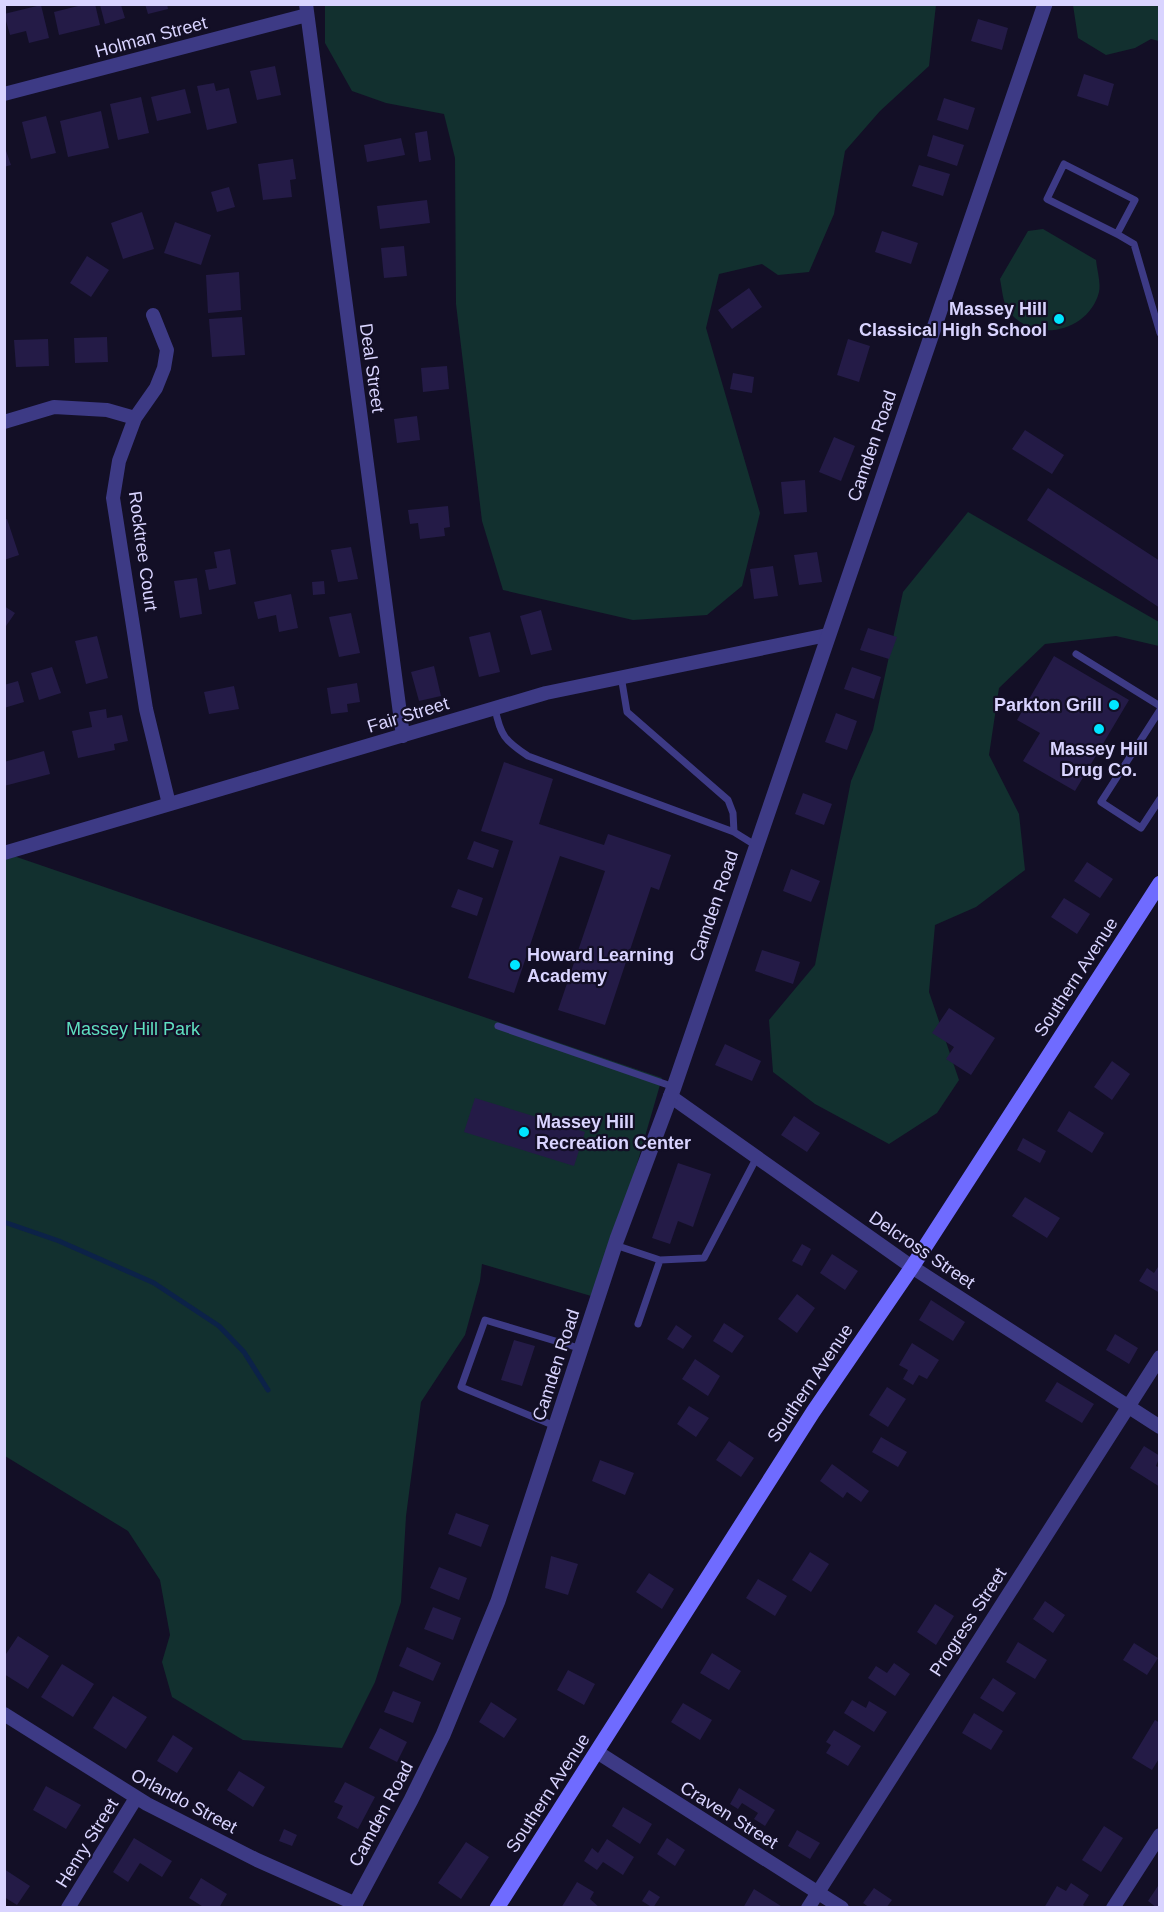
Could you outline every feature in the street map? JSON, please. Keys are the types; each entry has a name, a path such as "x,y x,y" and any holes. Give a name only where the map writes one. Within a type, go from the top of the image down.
{"main road":[{"name":"Southern Avenue","path":"497,1908 813,1412 912,1267 1160,883"}],"street":[{"name":"Camden Road","path":"354,1906 411,1800 469,1676 498,1601 615,1245 672,1091 1045,4"},
{"name":"Holman Street","path":"4,94 306,10"},
{"name":"Deal Street","path":"306,10 403,736"},
{"name":"Rocktree Court","path":"153,315 167,350 164,368 156,388 135,418 119,461 113,498 146,709 170,804"},
{"path":"4,422 54,407 108,410 135,418"},
{"name":"Fair Street","path":"4,853 546,693 827,635"},
{"name":"Delcross Street","path":"672,1091 757,1157 912,1267 1160,1427"},
{"name":"Progress Street","path":"808,1908 1160,1357"},
{"name":"Orlando Street","path":"4,1714 136,1798 257,1860 354,1906"},
{"name":"Craven Street","path":"597,1752 842,1908"},
{"name":"Henry Street","path":"68,1908 136,1798"},
{"path":"1113,1908 1160,1835"}],"lane":[{"path":"1117,234 1135,200 1064,164 1047,199 1134,244 1160,333"},
{"path":"1077,654 1160,708 1101,802 1141,828 1160,800"},
{"path":"621,676 627,712 728,800 733,813 734,832"},
{"path":"495,708 499,730 508,743 528,756 734,832 755,845"},
{"path":"498,1026 672,1091"},
{"path":"615,1245 660,1260 704,1258 757,1157"},
{"path":"638,1324 660,1260"},
{"path":"556,1427 461,1387 486,1320 582,1350"}],"green space":[{"path":"325,5 936,5 929,66 880,111 845,151 834,214 809,272 778,275 762,264 719,274 706,328 760,513 742,586 707,615 633,620 503,590 482,521 456,304 455,158 444,114 386,103 352,91 325,43"},
{"path":"1073,5 1159,5 1159,41 1151,39 1135,48 1106,55 1078,38"},
{"path":"1043,229 1096,260 1099,292 1093,306 1084,317 1072,325 1059,329 1031,328 1019,321 1006,307 1000,279 1028,231"},
{"path":"968,512 1159,622 1159,646 1116,636 1045,644 999,688 989,755 1019,814 1025,870 976,907 935,925 929,992 959,1080 937,1113 889,1144 815,1104 773,1072 769,1020 815,965 851,781 873,730 903,592"},
{"name":"Massey Hill Park","path":"5,853 662,1078 598,1298 482,1264 480,1281 465,1335 421,1402 406,1516 401,1602 375,1682 342,1748 243,1740 172,1697 162,1662 170,1635 160,1580 128,1531 5,1456"}],"building":[{"path":"95,4 100,25 59,35 54,12"},
{"path":"145,4 167,4 168,9 148,14"},
{"path":"41,5 49,38 29,43 26,31 10,35 4,14"},
{"path":"100,5 121,5 125,18 105,24"},
{"path":"978,19 1008,28 1002,50 971,41"},
{"path":"275,66 281,95 257,100 250,71"},
{"path":"1084,74 1114,84 1108,106 1077,96"},
{"path":"214,83 216,91 229,88 237,123 207,130 197,86"},
{"path":"185,89 191,113 157,121 151,97"},
{"path":"141,97 149,133 118,140 110,104"},
{"path":"944,98 975,108 968,130 937,120"},
{"path":"101,111 109,148 68,157 60,121"},
{"path":"46,116 56,153 31,159 22,122"},
{"path":"427,131 431,160 419,162 415,133"},
{"path":"933,135 964,145 957,166 927,156"},
{"path":"401,138 405,155 367,162 364,145"},
{"path":"4,145 11,165 4,167"},
{"path":"293,159 296,179 290,180 292,197 263,200 258,164"},
{"path":"919,165 950,174 943,196 912,186"},
{"path":"229,187 235,207 217,212 211,192"},
{"path":"427,200 430,223 380,229 377,206"},
{"path":"142,212 154,249 123,259 111,223"},
{"path":"175,222 211,235 201,265 164,253"},
{"path":"882,231 918,243 911,264 875,252"},
{"path":"404,246 407,276 384,278 381,248"},
{"path":"87,256 109,270 91,297 70,283"},
{"path":"239,272 241,310 208,313 206,275"},
{"path":"749,288 762,307 732,329 718,310"},
{"path":"242,317 245,355 212,357 209,319"},
{"path":"107,337 108,362 75,363 74,338"},
{"path":"48,339 49,366 16,367 14,340"},
{"path":"848,339 870,346 859,382 837,375"},
{"path":"447,366 449,389 423,392 421,368"},
{"path":"733,373 754,377 752,393 730,389"},
{"path":"417,416 420,440 397,443 394,419"},
{"path":"1025,430 1064,455 1052,474 1012,449"},
{"path":"834,437 855,446 841,481 819,472"},
{"path":"805,480 807,512 784,514 781,482"},
{"path":"1048,488 1160,561 1160,608 1027,520"},
{"path":"448,506 450,527 444,528 445,536 420,539 418,523 410,524 408,510"},
{"path":"7,519 19,555 4,560 4,520"},
{"path":"351,547 358,579 338,582 331,550"},
{"path":"230,549 236,584 209,590 205,570 217,568 214,552"},
{"path":"817,552 822,582 799,585 794,555"},
{"path":"773,566 778,596 754,599 750,569"},
{"path":"197,578 202,614 180,618 174,581"},
{"path":"324,581 325,594 313,595 312,582"},
{"path":"291,594 298,628 279,632 276,615 258,619 254,602"},
{"path":"4,606 15,613 4,629"},
{"path":"541,610 552,650 531,655 520,616"},
{"path":"351,613 360,653 339,657 329,617"},
{"path":"868,628 897,637 889,659 860,650"},
{"path":"490,632 500,672 479,677 469,637"},
{"path":"97,636 108,678 86,684 75,641"},
{"path":"1054,656 1129,700 1075,791 1023,761 1040,733 1017,720"},
{"path":"434,666 441,696 419,701 411,672"},
{"path":"52,667 61,693 39,700 31,673"},
{"path":"852,667 881,677 874,699 844,689"},
{"path":"18,681 24,702 4,708 4,685"},
{"path":"357,683 360,702 347,704 348,712 331,714 327,688"},
{"path":"234,686 239,709 209,714 204,692"},
{"path":"106,709 107,718 122,715 128,741 114,744 115,750 78,758 72,731 92,727 89,712"},
{"path":"836,713 857,721 847,750 825,742"},
{"path":"44,751 50,774 4,786 4,762"},
{"path":"504,762 553,779 539,824 604,845 608,834 671,855 659,890 651,887 605,1025 558,1010 605,871 560,856 514,993 468,978 513,841 481,831"},
{"path":"803,793 832,804 824,825 795,814"},
{"path":"474,841 499,850 493,868 467,859"},
{"path":"1087,862 1113,879 1100,898 1074,881"},
{"path":"791,869 820,881 811,902 783,891"},
{"path":"458,889 483,898 477,916 451,907"},
{"path":"1064,898 1090,914 1077,934 1051,917"},
{"path":"762,950 800,962 793,984 755,971"},
{"path":"949,1008 995,1038 971,1075 946,1059 954,1047 932,1033"},
{"path":"725,1044 761,1061 752,1081 715,1065"},
{"path":"1112,1061 1130,1074 1112,1100 1094,1087"},
{"name":"Massey Hill Recreation Center","path":"475,1098 585,1132 574,1166 464,1132"},
{"path":"1069,1111 1104,1133 1092,1153 1057,1131"},
{"path":"794,1116 820,1133 807,1152 781,1135"},
{"path":"1023,1138 1046,1151 1040,1163 1017,1150"},
{"path":"678,1163 711,1174 693,1227 678,1221 670,1244 652,1238"},
{"path":"1025,1197 1060,1218 1047,1238 1012,1216"},
{"path":"802,1244 811,1249 802,1266 792,1261"},
{"path":"832,1254 858,1271 845,1290 820,1273"},
{"path":"1160,1264 1160,1293 1139,1281 1147,1268 1154,1273"},
{"path":"797,1294 815,1308 797,1333 778,1319"},
{"path":"931,1300 965,1322 953,1341 919,1320"},
{"path":"724,1323 744,1336 732,1353 713,1341"},
{"path":"676,1325 692,1336 683,1349 667,1339"},
{"path":"1115,1334 1138,1348 1129,1364 1106,1350"},
{"path":"514,1340 535,1346 522,1386 501,1380"},
{"path":"912,1343 939,1360 927,1379 919,1375 913,1385 903,1379 908,1370 899,1365"},
{"path":"695,1359 720,1376 708,1396 682,1379"},
{"path":"1057,1382 1094,1404 1082,1423 1045,1401"},
{"path":"887,1387 906,1399 888,1427 869,1415"},
{"path":"689,1406 709,1418 696,1437 677,1424"},
{"path":"881,1437 907,1452 898,1467 872,1452"},
{"path":"729,1441 754,1458 741,1477 716,1460"},
{"path":"1144,1446 1160,1456 1156,1466 1160,1468 1160,1487 1130,1468"},
{"path":"600,1460 634,1473 625,1495 592,1481"},
{"path":"832,1464 869,1491 861,1502 847,1492 843,1498 820,1481"},
{"path":"456,1513 489,1525 481,1547 448,1534"},
{"path":"810,1552 829,1564 811,1592 792,1580"},
{"path":"551,1556 578,1564 568,1595 545,1588"},
{"path":"439,1567 467,1578 459,1600 430,1588"},
{"path":"649,1573 674,1589 662,1609 636,1592"},
{"path":"758,1579 787,1596 775,1616 746,1598"},
{"path":"1045,1601 1065,1615 1053,1633 1033,1619"},
{"path":"935,1604 954,1616 936,1645 917,1632"},
{"path":"433,1607 461,1618 453,1640 424,1629"},
{"path":"18,1636 49,1656 28,1689 4,1674 4,1657"},
{"path":"1018,1642 1047,1660 1035,1679 1006,1662"},
{"path":"1134,1643 1158,1658 1147,1675 1123,1660"},
{"path":"407,1647 441,1663 433,1681 399,1666"},
{"path":"712,1653 741,1671 729,1690 700,1673"},
{"path":"894,1663 910,1674 895,1696 868,1678 876,1666 887,1673"},
{"path":"62,1664 94,1684 73,1717 41,1697"},
{"path":"568,1670 595,1684 584,1705 557,1690"},
{"path":"993,1678 1016,1693 1003,1712 980,1698"},
{"path":"393,1691 421,1702 413,1723 384,1712"},
{"path":"113,1696 147,1717 126,1749 93,1728"},
{"path":"852,1700 866,1708 869,1701 887,1712 874,1732 844,1713"},
{"path":"491,1702 517,1719 504,1738 479,1722"},
{"path":"683,1703 712,1720 700,1740 671,1722"},
{"path":"974,1713 1003,1731 991,1750 962,1733"},
{"path":"1155,1720 1160,1723 1160,1757 1152,1770 1132,1758"},
{"path":"380,1728 407,1742 397,1762 369,1748"},
{"path":"834,1730 861,1746 848,1766 826,1753 831,1745 826,1742"},
{"path":"173,1735 193,1748 177,1773 157,1761"},
{"path":"239,1771 265,1787 253,1807 227,1790"},
{"path":"345,1782 375,1797 358,1829 337,1818 343,1806 334,1802"},
{"path":"46,1786 81,1805 66,1829 33,1810"},
{"path":"739,1788 775,1810 765,1826 754,1819 758,1813 742,1803 738,1809 730,1804"},
{"path":"623,1807 652,1824 640,1844 612,1826"},
{"path":"1104,1826 1123,1838 1101,1872 1082,1860"},
{"path":"284,1829 297,1835 292,1846 279,1841"},
{"path":"797,1830 820,1843 810,1859 788,1846"},
{"path":"134,1838 172,1861 162,1877 140,1863 128,1882 113,1872"},
{"path":"667,1838 685,1850 675,1866 657,1854"},
{"path":"607,1839 634,1857 623,1875 603,1862 597,1870 584,1861 592,1848 598,1853"},
{"path":"466,1842 489,1857 461,1899 438,1883"},
{"path":"4,1869 30,1886 17,1905 4,1897"},
{"path":"201,1878 227,1894 219,1908 205,1908 189,1898"},
{"path":"577,1882 594,1892 590,1899 600,1908 561,1908"},
{"path":"1071,1883 1089,1895 1083,1905 1088,1908 1044,1908 1057,1886 1066,1891"},
{"path":"1160,1883 1160,1908 1157,1908 1148,1901"},
{"path":"874,1888 892,1900 886,1908 870,1908 863,1903"},
{"path":"754,1889 784,1908 743,1908"},
{"path":"649,1890 660,1897 653,1908 642,1901"}],"waterway":[{"path":"4,1222 59,1241 154,1283 219,1326 244,1352 268,1390"}],"place":[{"name":"Massey Hill Classical High School","path":"1059,319"},
{"name":"Parkton Grill","path":"1114,705"},
{"name":"Massey Hill Drug Co.","path":"1099,729"},
{"name":"Howard Learning Academy","path":"515,965"},
{"name":"Massey Hill Recreation Center","path":"524,1132"}]}
